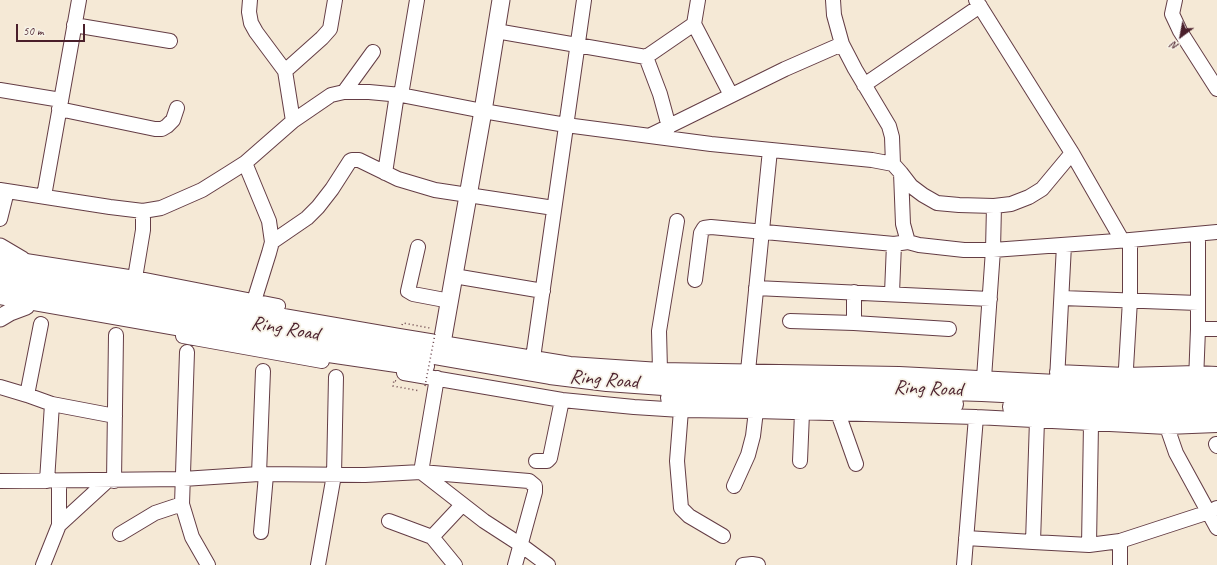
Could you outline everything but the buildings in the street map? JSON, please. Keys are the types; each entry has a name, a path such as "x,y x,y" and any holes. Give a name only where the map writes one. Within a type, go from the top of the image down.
{"highway":[{"name":"Ring Road","path":"0,278 330,344 372,357 536,384 653,397 961,404 1164,415 1217,413"},
{"name":"Ring Road","path":"0,294 330,344 371,343 550,374 607,381 663,385 765,384 982,391 1164,400 1217,398"}],"main road":[{"path":"438,339 450,300 501,0"},
{"path":"0,247 22,260"},
{"path":"0,318 10,312 26,306"}],"street":[{"path":"44,196 79,0"},
{"path":"250,0 249,12 251,23 284,71 293,121"},
{"path":"284,71 322,38 330,28 335,0"},
{"path":"385,172 417,0"},
{"path":"533,358 584,0"},
{"path":"698,0 694,24 731,95"},
{"path":"833,0 834,15 842,44 888,126 892,137 903,224 908,242"},
{"path":"1174,0 1172,14 1180,31 1217,89"},
{"path":"864,85 978,3 1126,240 1130,300 1126,380"},
{"path":"496,31 646,57 694,24"},
{"path":"74,25 170,40"},
{"path":"651,135 785,68 842,44"},
{"path":"344,92 373,52"},
{"path":"646,57 660,94 669,127"},
{"path":"0,90 155,129 162,129 167,126 173,120 178,108"},
{"path":"0,219 4,191 110,207 143,210 161,208 202,190 245,162 293,121 331,95 344,92 369,92 399,95 566,125 711,144 872,160 897,169 911,186 923,196 937,203 965,206 994,206 1011,204 1029,197 1042,189 1072,153"},
{"path":"748,371 770,150"},
{"path":"272,242 307,218 318,207 332,189 350,161 359,160 398,180 413,185 435,190 554,208"},
{"path":"245,162 269,221 272,242 254,300"},
{"path":"984,374 993,250 994,206"},
{"path":"135,278 143,230 143,210"},
{"path":"660,370 659,331 677,221"},
{"path":"695,280 701,233 704,228 711,227 894,244 908,242 918,245 964,250 993,250 1064,245 1217,232"},
{"path":"1196,379 1198,329 1198,234"},
{"path":"892,293 894,244"},
{"path":"1057,377 1064,245"},
{"path":"418,247 408,291 413,294 450,300"},
{"path":"0,257 135,278 254,300 359,324 399,336"},
{"path":"0,267 399,336 438,339 570,364 660,370 984,374 1126,380 1196,379 1217,374"},
{"path":"454,276 543,291"},
{"path":"756,288 990,298"},
{"path":"854,292 854,323"},
{"path":"1062,298 1198,302"},
{"path":"0,302 53,310 212,342 286,355 437,378 562,400 681,410 976,417 1167,427 1217,425"},
{"path":"790,321 949,328"},
{"path":"27,395 41,324"},
{"path":"1198,329 1217,329"},
{"path":"43,565 59,525 111,481 115,416 116,335"},
{"path":"186,352 182,504 192,537 208,565"},
{"path":"261,532 263,371"},
{"path":"318,565 334,475 336,377"},
{"path":"421,472 437,378"},
{"path":"1196,379 1217,384"},
{"path":"0,387 52,404 115,416"},
{"path":"536,461 547,461 550,458 562,400"},
{"path":"52,404 53,481 59,525"},
{"path":"681,410 677,461 681,508 689,516 724,536"},
{"path":"734,486 748,455 753,436 756,411"},
{"path":"800,461 802,413"},
{"path":"838,413 856,464"},
{"path":"964,565 976,417"},
{"path":"1033,542 1038,420"},
{"path":"1089,545 1091,424"},
{"path":"1167,427 1176,453 1213,510 1217,528"},
{"path":"421,472 462,505 548,565"},
{"path":"0,481 111,481 262,475 334,475 421,472 529,481 535,486 535,492 515,565"},
{"path":"120,534 155,513 182,504"},
{"path":"432,537 462,505"},
{"path":"966,538 1089,545 1120,541 1213,510"},
{"path":"389,521 432,537 455,565"},
{"path":"1120,541 1120,565"},
{"path":"743,565 758,565"}],"path":[{"path":"425,386 438,339"}]}
